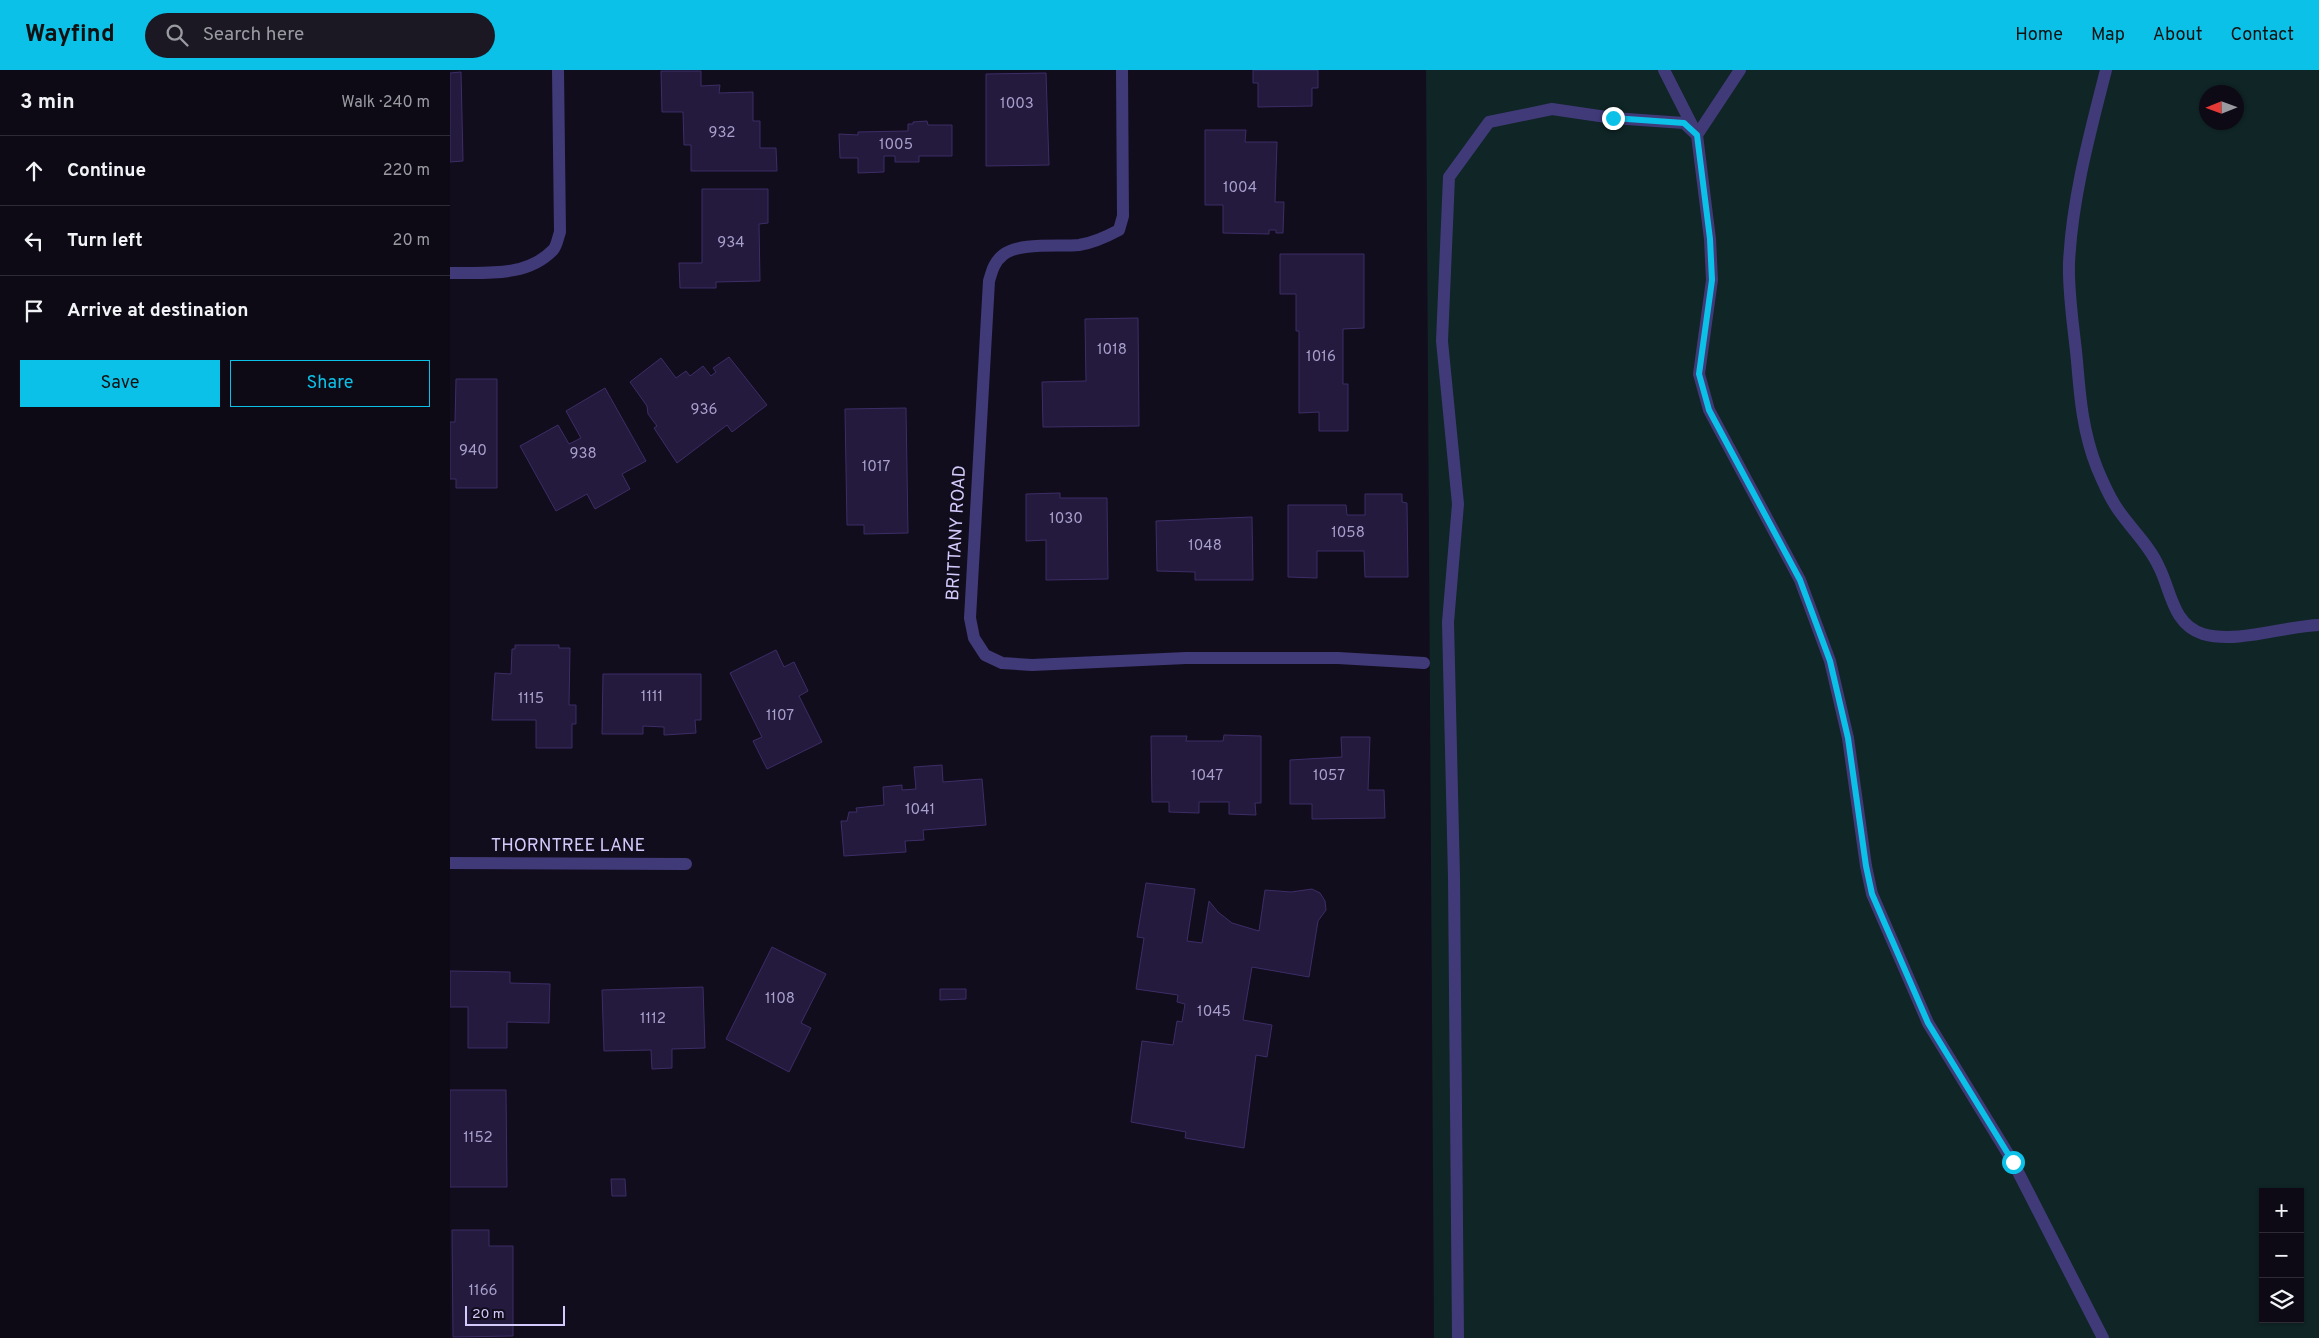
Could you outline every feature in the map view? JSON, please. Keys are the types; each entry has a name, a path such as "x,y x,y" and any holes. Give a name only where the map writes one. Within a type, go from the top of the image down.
{"street":[{"path":"450,273 501,272 527,268 554,249 560,232 558,70"},
{"name":"BRITTANY ROAD","path":"1122,70 1123,216 1119,230 1103,239 1081,245 1022,248 1004,253 994,264 989,281 970,618 974,638 985,655 1002,663 1032,665 1186,658 1338,658 1424,663"},
{"path":"1664,70 1697,135 1710,239 1712,280 1699,374 1709,410 1800,580 1830,661 1848,738 1866,866 1872,894 1928,1023 2013,1162 2103,1338"},
{"path":"1697,135 1740,70"},
{"path":"2106,70 2087,143 2069,264 2082,422 2097,467 2115,505 2159,566 2170,602 2185,622 2203,634 2231,636 2271,634 2294,626 2319,625"},
{"path":"1458,1338 1454,876 1448,622 1458,504 1442,341 1449,177 1489,122 1552,109 1613,118 1684,123 1697,135"},
{"name":"THORNTREE LANE","path":"450,863 686,864"}],"green space":[{"path":"1426,70 2319,70 2319,1338 1434,1338"}],"building":[{"path":"1253,70 1318,70 1318,88 1312,88 1312,106 1258,107 1258,83 1253,83"},
{"path":"661,71 701,71 701,86 720,85 719,93 753,92 753,121 760,121 760,148 776,148 777,171 691,171 691,145 684,145 683,112 662,112"},
{"path":"461,72 463,161 450,162 450,73"},
{"path":"1046,73 1049,165 986,166 986,74"},
{"path":"927,121 928,125 952,125 952,156 919,156 919,162 895,162 895,156 884,156 884,172 858,173 858,158 840,158 839,134 858,135 858,132 908,131 908,124"},
{"path":"1205,130 1246,130 1245,142 1277,142 1275,202 1284,202 1283,233 1269,230 1269,234 1223,233 1223,205 1205,205"},
{"path":"702,189 768,189 768,223 759,224 760,281 716,282 716,288 680,288 679,263 702,263"},
{"path":"1280,254 1364,254 1364,328 1343,329 1343,384 1348,384 1348,431 1319,431 1319,412 1299,413 1299,331 1296,331 1296,294 1280,294"},
{"path":"1138,318 1139,426 1043,427 1042,382 1086,381 1085,319"},
{"path":"729,357 767,405 732,432 727,425 677,463 654,428 657,426 648,414 647,406 630,382 661,358 676,378 686,371 690,376 703,366 711,376 716,372 713,368"},
{"path":"456,379 497,379 497,488 456,488 456,479 450,479 450,422 455,422"},
{"path":"605,388 646,461 622,474 630,489 595,509 587,494 556,511 520,446 558,425 569,444 581,438 566,411"},
{"path":"906,408 908,533 864,534 864,525 847,525 845,409"},
{"path":"1060,493 1060,498 1107,498 1108,579 1046,580 1046,540 1026,541 1026,494"},
{"path":"1365,494 1402,494 1402,502 1407,503 1408,577 1365,577 1364,551 1317,551 1317,578 1288,577 1288,505 1346,505 1347,515 1365,515"},
{"path":"1252,517 1253,580 1195,580 1195,572 1157,571 1156,521"},
{"path":"515,645 559,645 559,648 570,648 569,705 576,705 576,724 572,724 572,748 536,748 536,720 492,720 495,673 511,674 512,649 515,649"},
{"path":"776,650 784,667 794,662 808,691 799,696 822,742 767,769 753,741 762,737 730,673"},
{"path":"603,674 701,674 701,720 695,720 696,733 664,735 664,727 643,726 643,734 602,734"},
{"path":"1224,735 1261,736 1261,803 1255,803 1256,815 1229,814 1229,802 1199,802 1199,813 1169,812 1169,802 1152,802 1151,736 1187,736 1186,741 1223,741"},
{"path":"1341,737 1370,737 1368,790 1384,790 1385,818 1312,819 1312,804 1290,804 1290,760 1342,757"},
{"path":"942,765 943,782 982,779 986,825 923,830 924,840 905,841 906,852 844,856 841,821 847,821 849,812 857,812 856,808 884,805 883,787 902,785 902,790 916,789 914,767"},
{"path":"1146,883 1195,889 1187,941 1202,943 1209,901 1218,912 1232,923 1259,931 1265,890 1291,892 1312,889 1320,893 1325,901 1326,910 1318,921 1309,977 1252,967 1243,1020 1272,1025 1267,1057 1256,1055 1244,1148 1185,1138 1186,1132 1131,1122 1142,1041 1173,1045 1177,1021 1182,1022 1185,1004 1177,1002 1178,995 1136,989 1144,938 1137,937"},
{"path":"772,947 826,974 801,1023 811,1028 789,1072 726,1039"},
{"path":"450,971 510,972 510,983 550,984 549,1023 507,1022 507,1048 468,1048 468,1007 450,1007"},
{"path":"703,987 705,1048 672,1049 672,1068 652,1069 651,1050 604,1051 602,990"},
{"path":"940,989 966,989 966,999 940,1000"},
{"path":"450,1090 506,1090 507,1187 450,1187"},
{"path":"611,1179 625,1179 626,1196 612,1196"},
{"path":"452,1230 489,1230 489,1246 513,1246 513,1336 453,1337"}],"route":[{"path":"1613,118 1684,123 1697,135 1710,239 1712,280 1703,334 1699,374 1709,410 1732,457 1800,580 1830,661 1848,738 1866,866 1872,894 1928,1023 2013,1162"}]}
